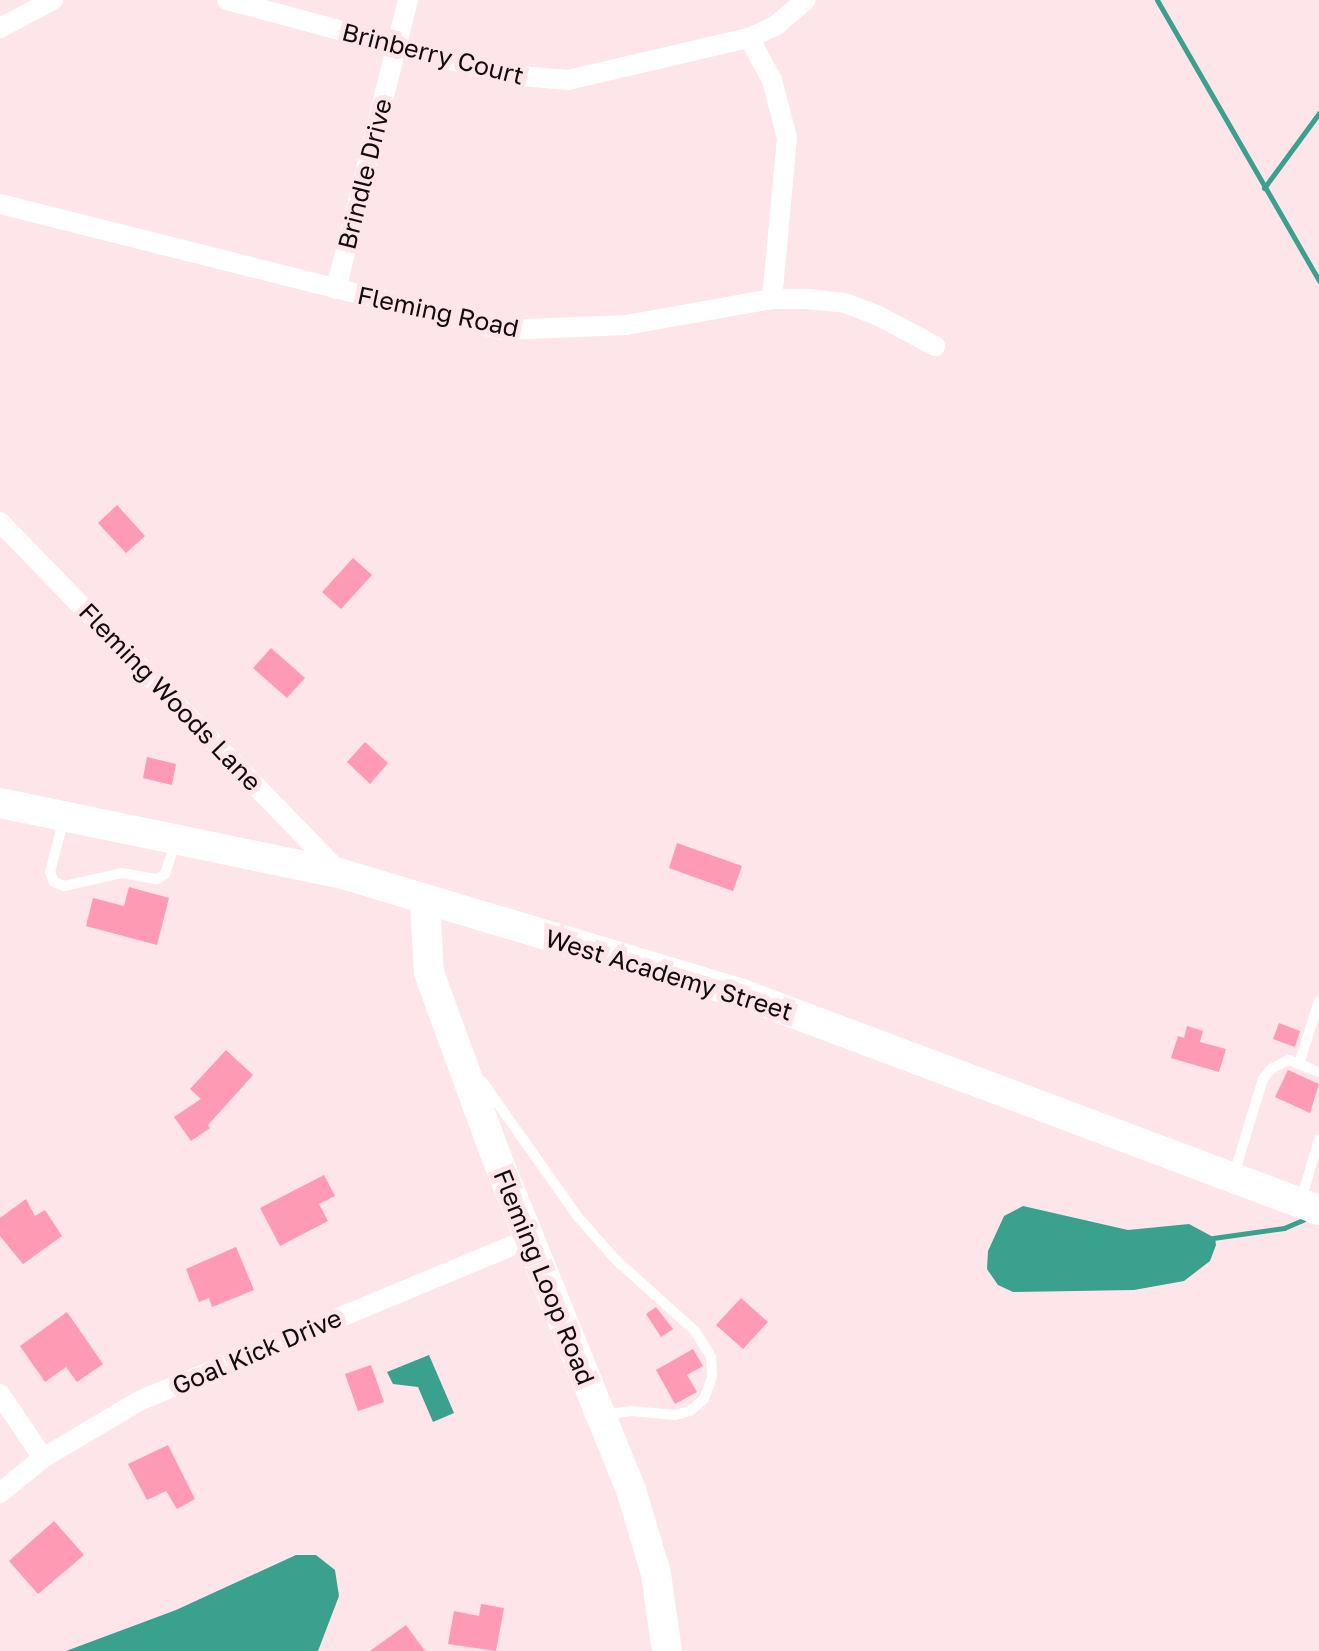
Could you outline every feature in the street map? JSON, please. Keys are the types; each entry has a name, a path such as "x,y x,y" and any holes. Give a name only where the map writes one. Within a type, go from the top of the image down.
{"main road":[{"name":"West Academy Street","path":"0,803 339,873 425,902 742,994 1310,1206"},
{"name":"Fleming Loop Road","path":"425,902 429,973 529,1239 632,1493 656,1574 667,1651"}],"street":[{"path":"0,28 54,0"},
{"name":"Brinberry Court","path":"227,0 507,75 568,80 749,38 775,26 806,0"},
{"name":"Brindle Drive","path":"336,289 408,0"},
{"path":"749,38 772,80 788,138 772,299"},
{"name":"Fleming Road","path":"0,204 474,325 532,332 626,325 772,299 845,303 935,346"},
{"name":"Fleming Woods Lane","path":"0,522 339,873"},
{"name":"Goal Kick Drive","path":"0,1493 43,1458 139,1400 529,1239"},
{"path":"0,1394 43,1458"}],"lane":[{"path":"65,816 50,872 54,882 64,886 122,873 157,879 165,874 176,839"},
{"path":"1299,1064 1319,1002"},
{"path":"454,1043 578,1218 615,1260 695,1331 711,1356 712,1377 704,1399 690,1410 675,1416 632,1411 600,1414"},
{"path":"1233,1179 1263,1080 1271,1069 1288,1060 1319,1072"},
{"path":"1310,1206 1319,1139"}],"shaded area":[{"path":"1023,1206 1128,1230 1189,1224 1215,1238 1216,1245 1210,1261 1184,1281 1134,1290 1013,1292 998,1285 987,1269 988,1251 1004,1216"},
{"path":"429,1355 454,1413 433,1422 418,1387 393,1384 387,1372"},
{"path":"296,1555 316,1555 335,1570 339,1596 318,1651 66,1651 176,1610"}],"building":[{"path":"117,505 145,536 126,553 98,523"},
{"path":"353,558 372,575 341,609 322,592"},
{"path":"271,648 305,678 287,698 253,668"},
{"path":"365,742 388,763 370,784 347,762"},
{"path":"147,757 176,764 172,785 143,778"},
{"path":"677,843 742,866 733,891 669,868"},
{"path":"129,887 169,898 157,945 86,926 93,898 124,906"},
{"path":"1279,1023 1300,1031 1295,1047 1273,1039"},
{"path":"1187,1026 1203,1031 1200,1042 1226,1049 1219,1072 1171,1058 1178,1036 1184,1038"},
{"path":"226,1050 253,1075 208,1125 210,1128 191,1141 174,1117 201,1099 190,1089"},
{"path":"1288,1070 1319,1084 1310,1113 1275,1097"},
{"path":"324,1175 335,1196 319,1204 328,1221 280,1246 260,1208"},
{"path":"26,1199 35,1216 45,1210 62,1236 23,1264 0,1236 0,1218"},
{"path":"236,1247 254,1290 212,1307 209,1298 199,1302 186,1269"},
{"path":"741,1298 768,1322 743,1349 716,1325"},
{"path":"656,1307 673,1329 661,1337 646,1314"},
{"path":"67,1312 103,1364 77,1382 66,1367 45,1382 20,1346"},
{"path":"693,1349 703,1366 687,1375 697,1392 675,1404 656,1370"},
{"path":"371,1365 384,1402 358,1411 345,1374"},
{"path":"168,1445 195,1499 177,1509 166,1491 147,1500 128,1464"},
{"path":"54,1521 84,1555 38,1594 9,1561"},
{"path":"481,1604 504,1608 496,1651 448,1644 454,1611 479,1616"},
{"path":"406,1625 425,1651 370,1651"}],"waterway":[{"path":"1157,0 1319,281"},
{"path":"1264,188 1319,113"},
{"path":"1213,1238 1284,1228 1303,1220"}]}
